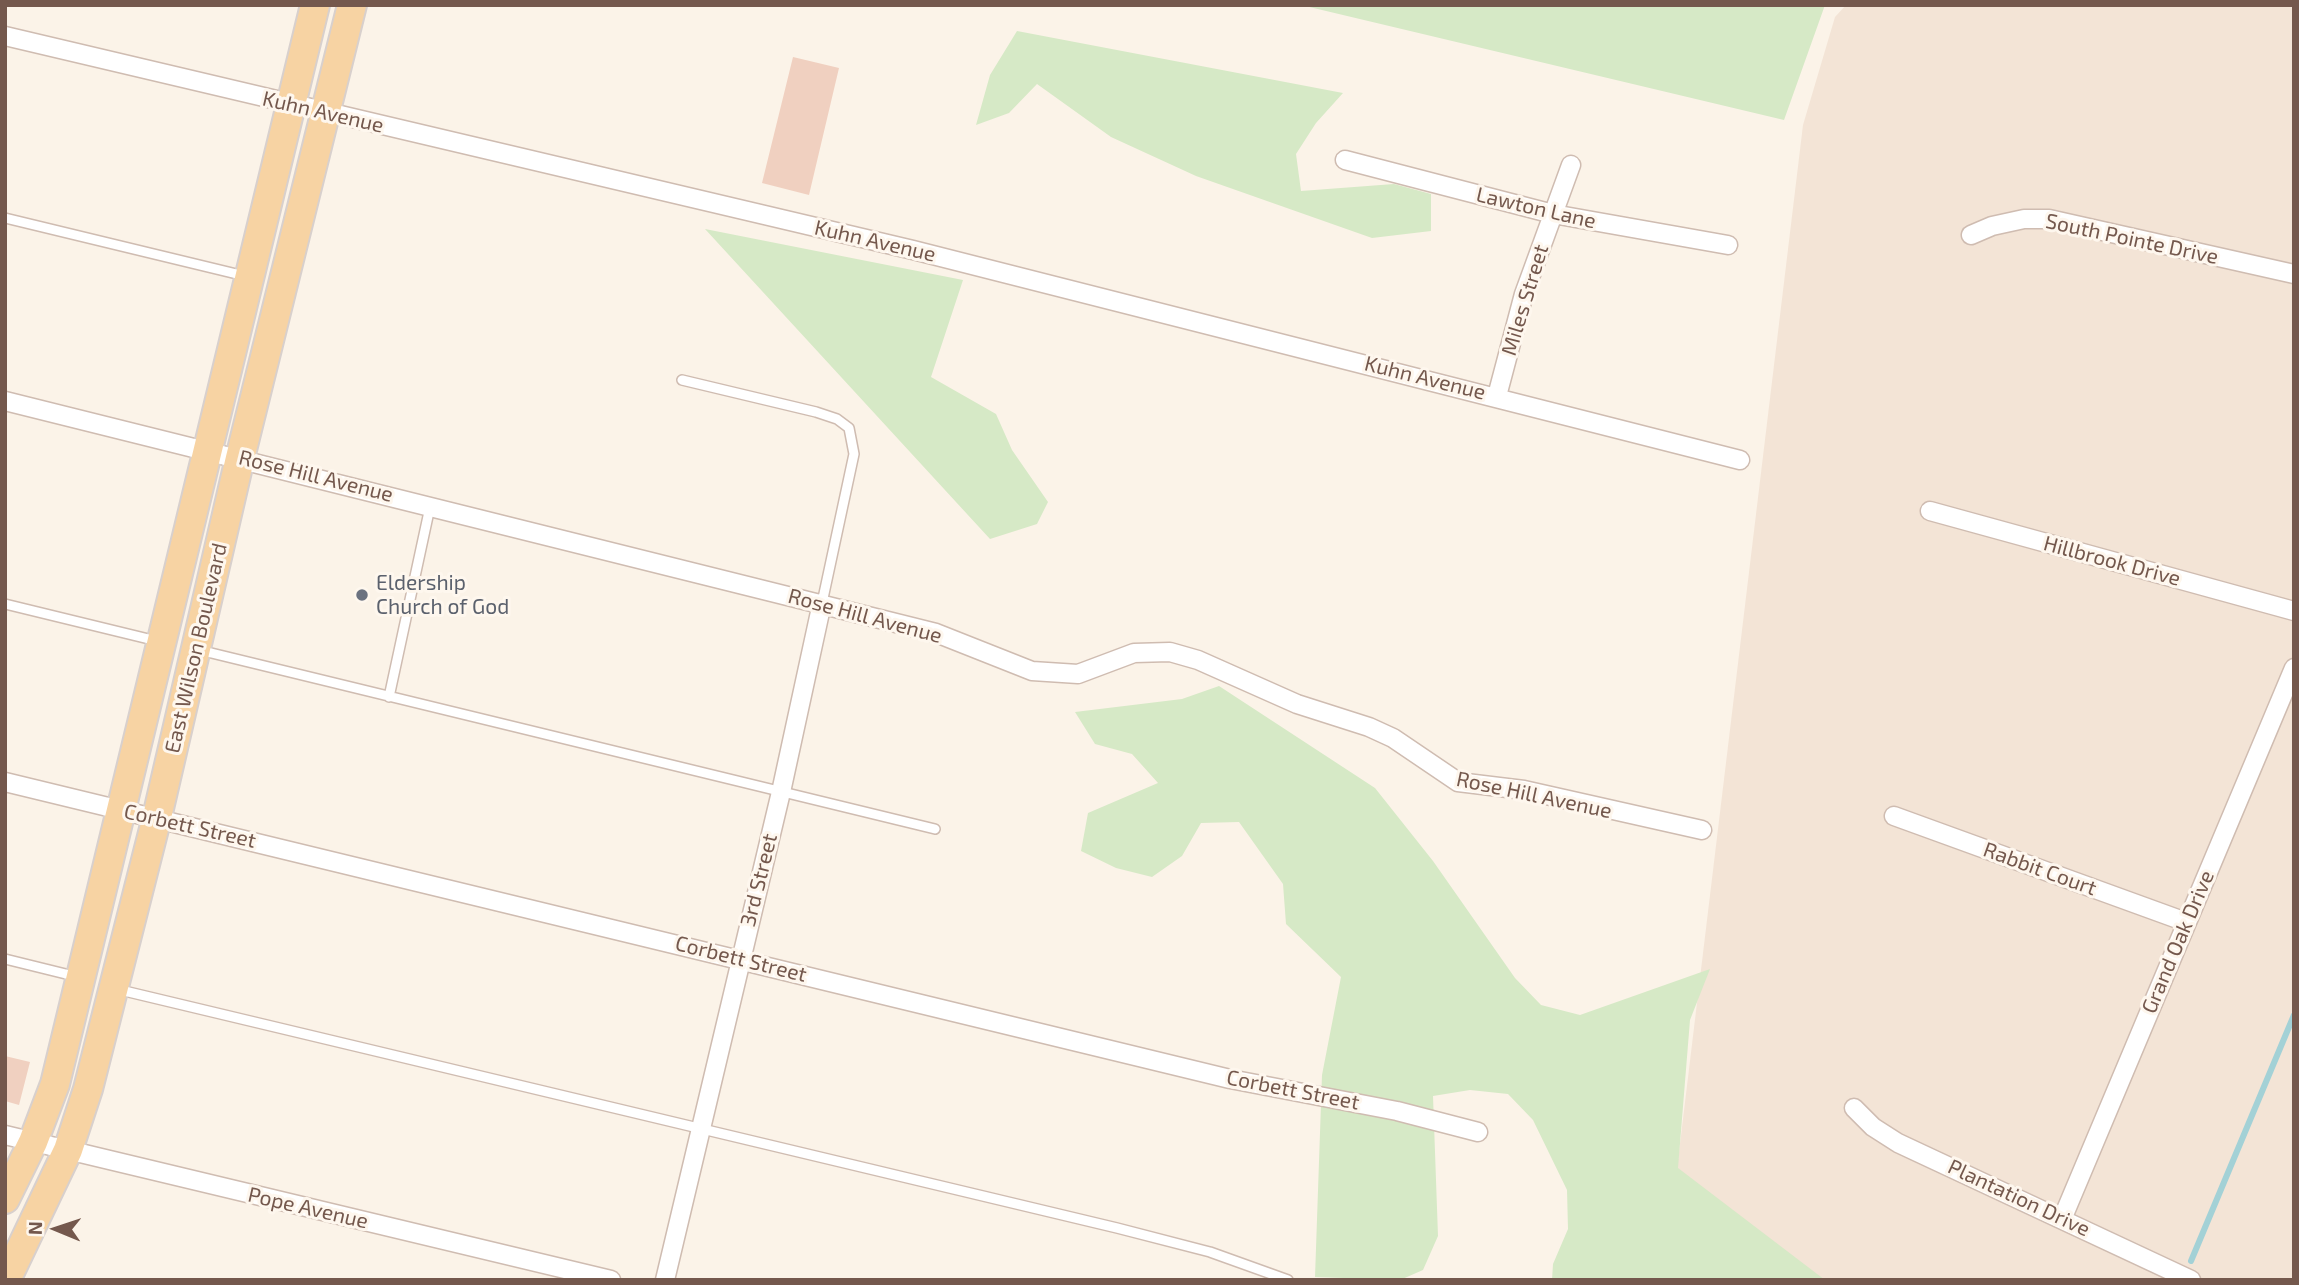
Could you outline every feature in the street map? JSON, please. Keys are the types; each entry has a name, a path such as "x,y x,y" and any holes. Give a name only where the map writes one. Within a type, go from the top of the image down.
{"main road":[{"name":"East Wilson Boulevard","path":"5,1199 33,1142 55,1084 315,5"},
{"name":"East Wilson Boulevard","path":"6,1280 68,1150 88,1089 157,817 240,458 352,5"}],"street":[{"name":"Kuhn Avenue","path":"5,36 913,250 1497,396 1740,460"},
{"name":"Lawton Lane","path":"1345,160 1553,214 1728,245"},
{"name":"Miles Street","path":"1497,396 1524,294 1571,165"},
{"name":"South Pointe Drive","path":"1971,235 1992,226 2024,219 2049,219 2294,274"},
{"name":"Rose Hill Avenue","path":"5,401 822,603 936,633 1005,662 1057,675 1078,674 1101,668 1133,653 1170,652 1198,660 1297,704 1393,738 1438,772 1458,782 1536,792 1702,830"},
{"name":"Hillbrook Drive","path":"1930,511 2294,611"},
{"name":"3rd Street","path":"665,1280 739,959 781,792 822,603"},
{"name":"Grand Oak Drive","path":"2063,1217 2294,668"},
{"name":"Corbett Street","path":"5,782 1230,1079 1384,1109 1478,1132"},
{"name":"Rabbit Court","path":"1894,816 2186,922"},
{"name":"Plantation Drive","path":"1854,1108 1873,1127 1898,1143 2063,1217 2191,1280"},
{"name":"Pope Avenue","path":"5,1135 611,1280"}],"lane":[{"path":"5,218 249,277"},
{"path":"682,380 817,412 837,419 849,428 854,454 822,603"},
{"path":"388,697 430,505"},
{"path":"5,604 160,641"},
{"path":"197,650 935,829"},
{"path":"5,959 79,977"},
{"path":"114,988 1197,1248 1258,1267 1288,1280"}],"shaded area":[{"path":"1846,5 2294,5 2294,1280 1770,1280 1675,1185 1803,125 1835,17"}],"green space":[{"path":"1301,5 1825,5 1784,120"},
{"path":"1017,31 1343,93 1316,123 1296,154 1301,191 1394,184 1431,194 1431,231 1372,238 1196,176 1111,137 1037,84 1009,113 976,125 990,75"},
{"path":"705,229 963,280 931,377 996,414 1012,450 1048,502 1037,524 990,539"},
{"path":"1219,686 1375,788 1433,861 1515,978 1541,1005 1580,1015 1710,969 1690,1020 1678,1168 1825,1280 1552,1280 1553,1264 1568,1229 1567,1190 1533,1120 1508,1094 1470,1090 1433,1096 1438,1236 1423,1270 1400,1280 1315,1277 1322,1075 1341,977 1286,924 1283,884 1239,822 1201,823 1182,856 1152,877 1116,868 1081,851 1088,813 1158,783 1132,754 1095,744 1075,712 1182,699"}],"building":[{"path":"793,57 839,68 809,195 762,183"},
{"path":"5,1056 30,1062 19,1105 5,1101"}],"waterway":[{"path":"2191,1261 2294,1015"}],"place":[{"name":"Eldership Church of God","path":"362,595"}]}
